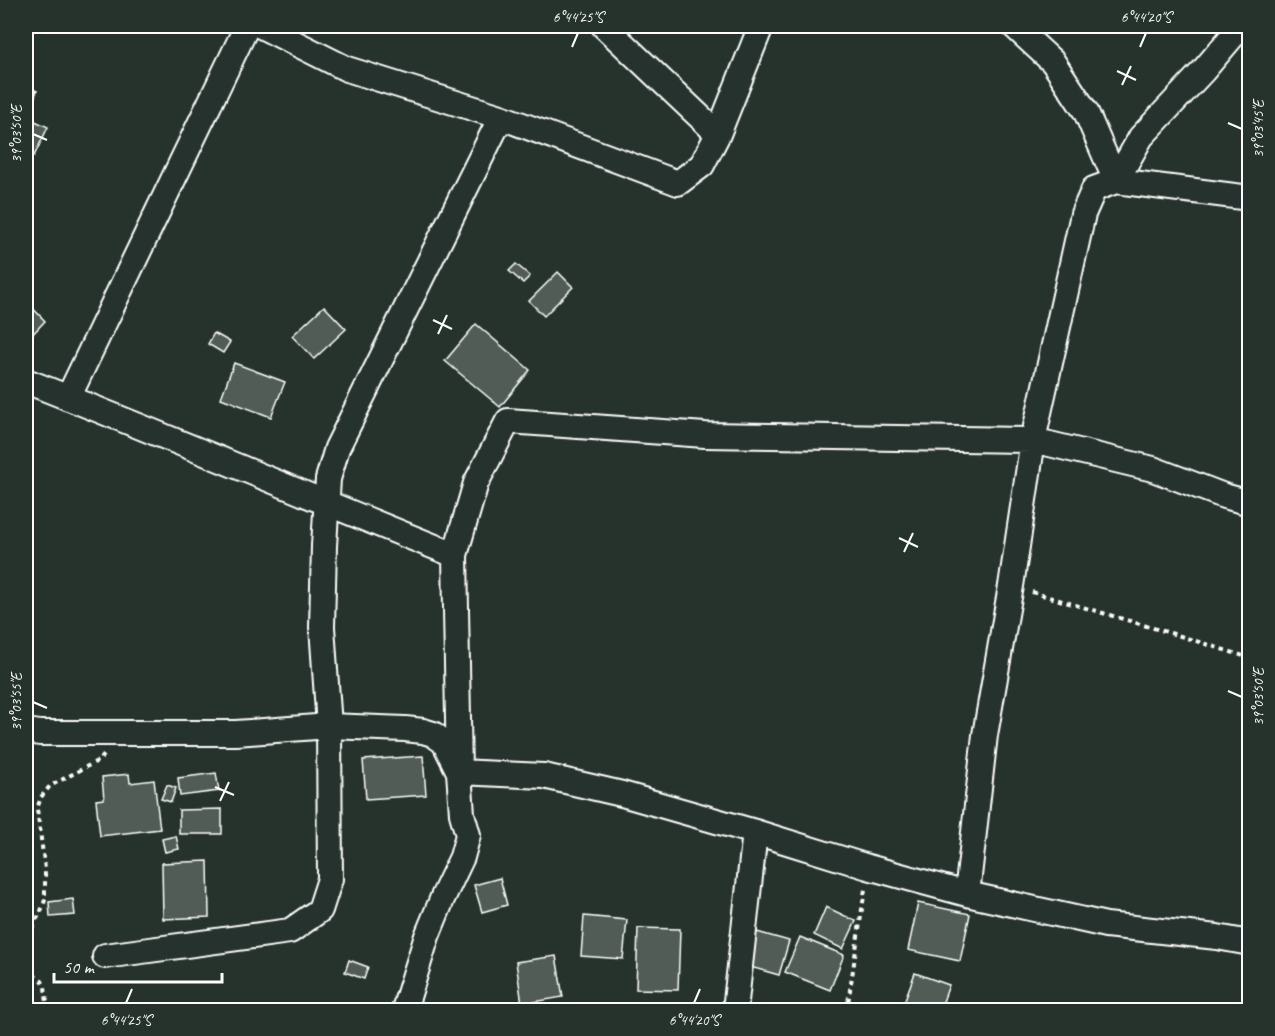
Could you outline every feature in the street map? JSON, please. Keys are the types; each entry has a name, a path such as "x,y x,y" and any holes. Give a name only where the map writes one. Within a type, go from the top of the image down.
{"street":[{"path":"68,398 247,26"},
{"path":"261,26 347,69 501,117 678,183 702,165 718,134 761,26"},
{"path":"604,26 718,134"},
{"path":"1014,26 1053,62 1086,112 1116,181"},
{"path":"1116,181 1141,137 1203,71 1241,26"},
{"path":"105,956 290,931 320,910 330,879 329,726 322,627 328,479 337,448 501,117"},
{"path":"967,894 985,735 1033,440 1083,214 1094,189 1116,181 1250,198"},
{"path":"26,381 455,555"},
{"path":"404,1011 427,936 462,857 468,835 462,814 459,772 455,555 476,483 508,421 705,435 1033,440 1153,469 1224,496 1250,503"},
{"path":"26,730 40,733 109,734 236,733 329,726 405,729 433,734 444,742 459,772"},
{"path":"459,772 544,776 622,794 967,894 1106,925 1217,937 1250,943"},
{"path":"735,1011 755,832"}],"path":[{"path":"1011,586 1250,658"},
{"path":"26,954 34,923 45,900 45,869 37,809 41,797 50,786 101,759 109,734"},
{"path":"847,1011 868,867"},
{"path":"26,969 42,981 48,1011"}],"building":[{"path":"26,86 37,91 26,120"},
{"path":"33,120 48,127 34,156 26,152 26,135"},
{"path":"516,264 530,276 523,283 509,271"},
{"path":"558,272 573,287 544,316 529,301"},
{"path":"26,301 45,321 26,341"},
{"path":"324,306 346,329 314,359 292,336"},
{"path":"476,324 530,370 500,407 445,361"},
{"path":"214,333 230,342 223,353 208,344"},
{"path":"234,363 285,382 271,417 221,398"},
{"path":"423,756 426,795 366,799 363,760"},
{"path":"216,773 219,791 180,796 178,778"},
{"path":"129,774 130,783 154,780 160,829 100,836 96,800 104,799 102,777"},
{"path":"167,785 176,788 171,802 161,799"},
{"path":"222,809 222,834 179,834 179,810"},
{"path":"176,836 179,849 165,852 162,839"},
{"path":"208,861 209,917 163,919 162,863"},
{"path":"500,878 507,905 482,912 474,885"},
{"path":"73,899 75,915 50,917 49,902"},
{"path":"918,903 970,914 960,961 908,950"},
{"path":"826,907 856,921 843,949 814,935"},
{"path":"584,916 627,920 623,959 581,956"},
{"path":"638,928 680,929 678,990 636,989"},
{"path":"757,932 789,941 779,975 747,966"},
{"path":"800,937 844,955 830,990 785,972"},
{"path":"556,956 563,997 522,1004 516,962"},
{"path":"349,960 368,967 364,979 345,972"},
{"path":"915,973 949,985 940,1010 901,1010"}]}
